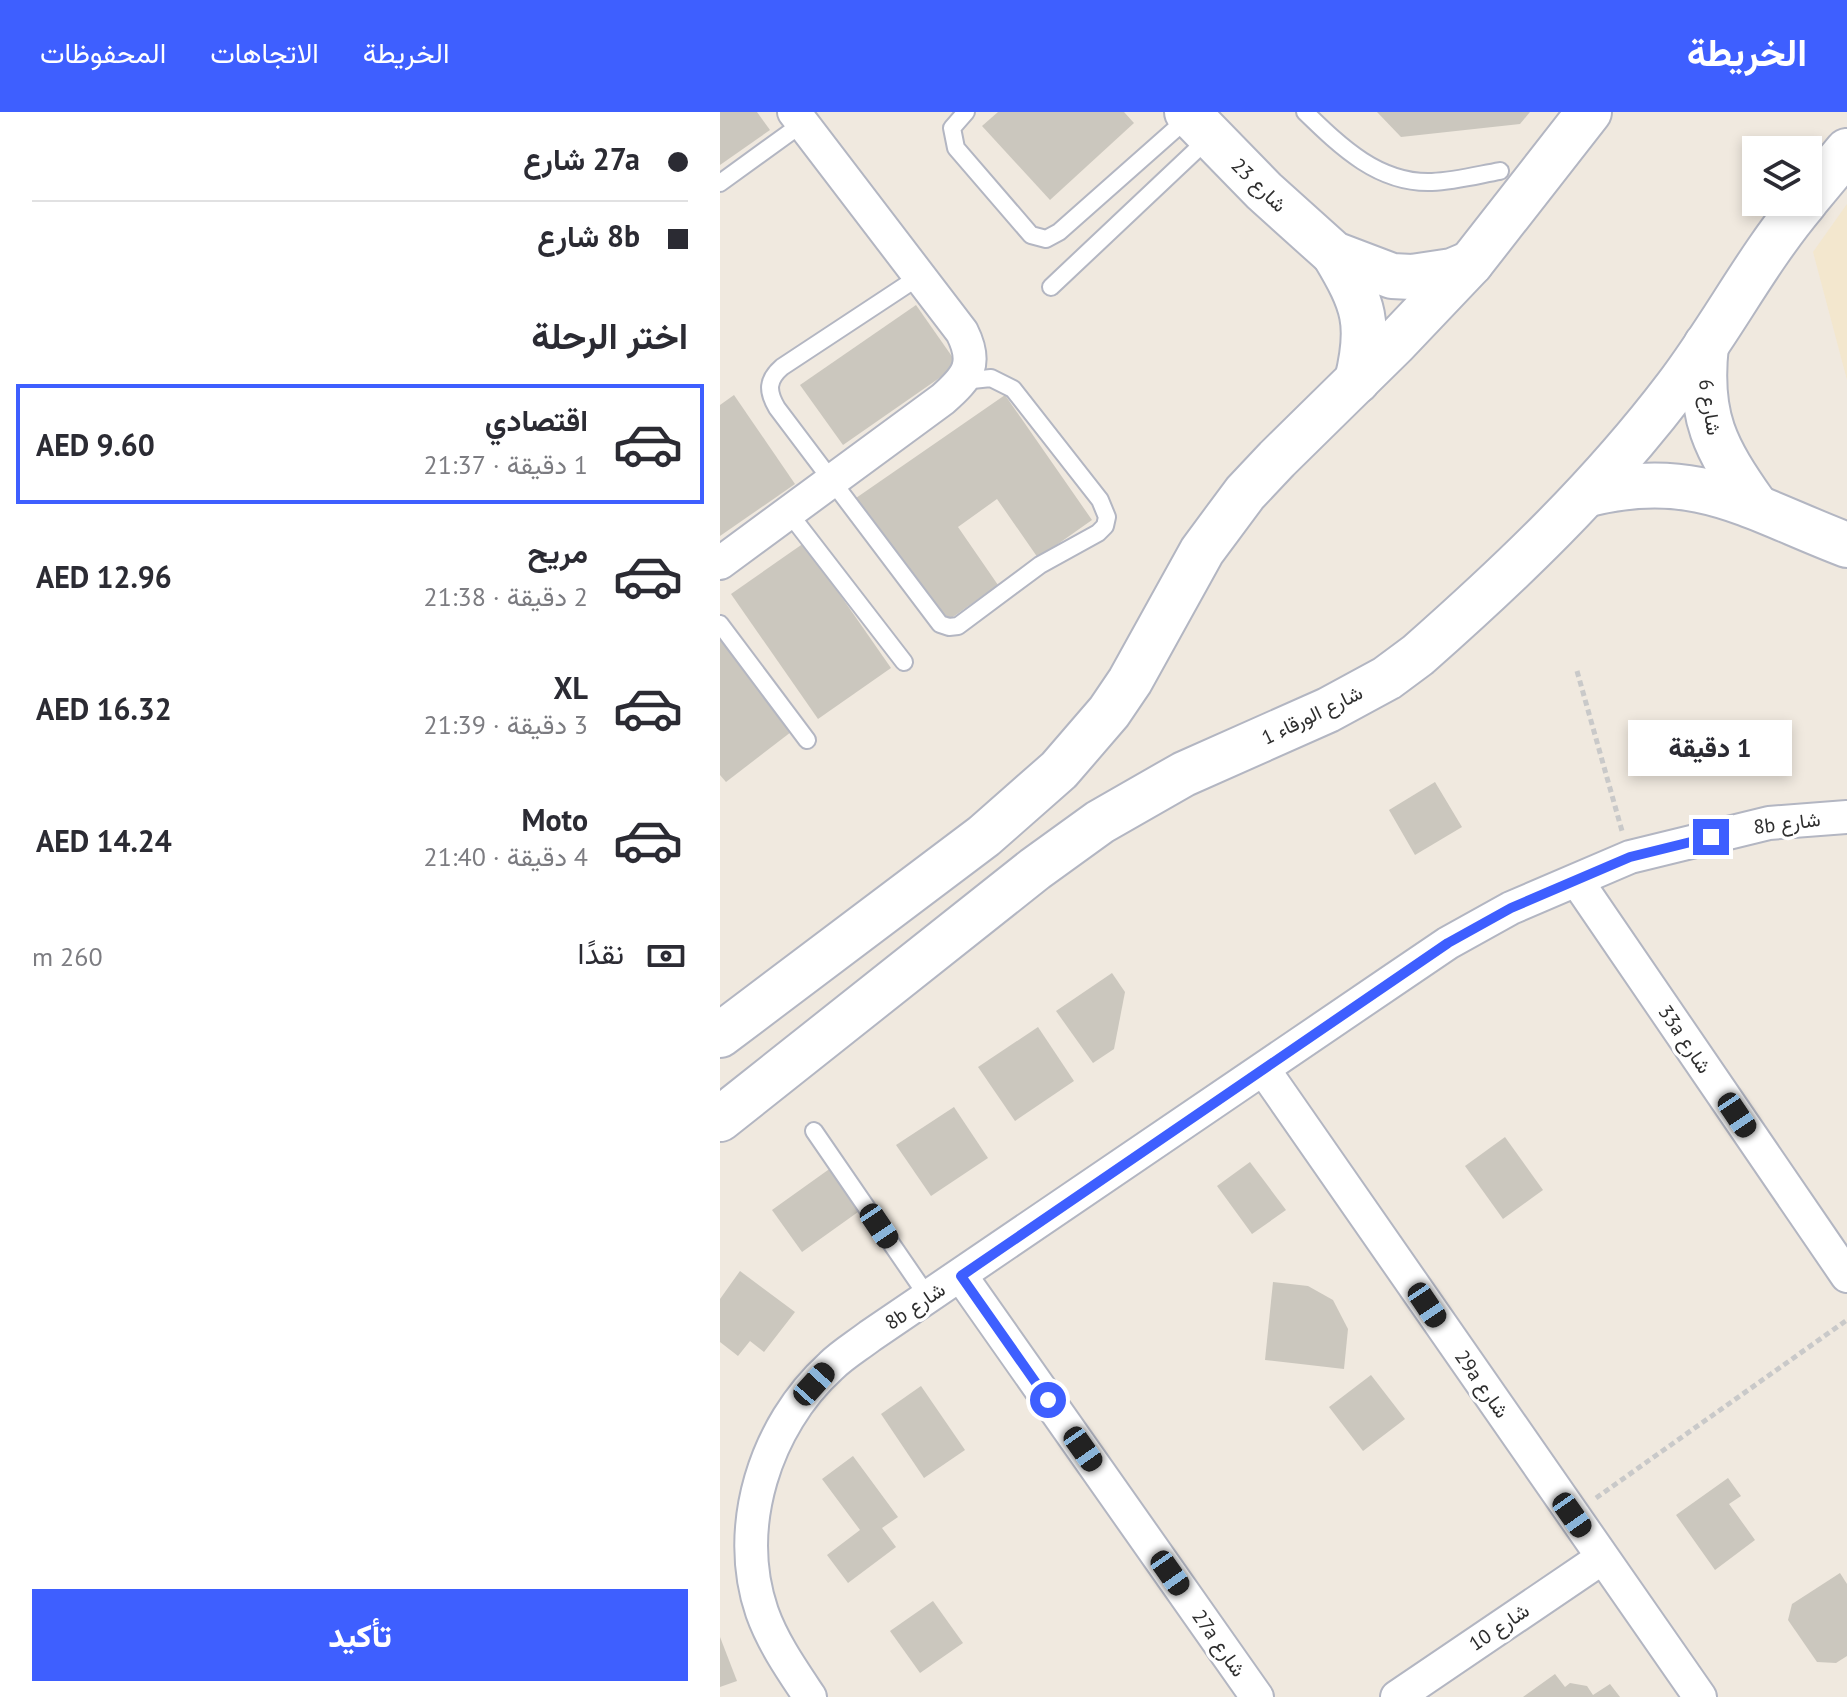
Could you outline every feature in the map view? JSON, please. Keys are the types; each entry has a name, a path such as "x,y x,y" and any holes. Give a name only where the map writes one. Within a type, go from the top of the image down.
{"main road":[{"path":"720,1035 984,836 1059,770 1109,712 1130,681 1182,583 1217,529 1277,459 1471,263 1589,112"},
{"name":"شارع 23","path":"1196,122 1264,191 1334,254 1361,305 1365,343 1357,381"},
{"name":"شارع الورقاء 1","path":"1822,181 1847,151"},
{"name":"شارع الورقاء 1","path":"720,1119 1089,829 1184,774 1328,710 1387,678 1463,615 1589,494 1648,424 1794,216"},
{"name":"شارع 23","path":"1334,254 1372,270 1402,276 1432,275 1471,263"},
{"name":"شارع 6","path":"1706,345 1704,395 1715,443 1755,505"},
{"path":"1589,494 1645,484 1700,489 1755,505 1847,545"}],"street":[{"path":"720,563 962,382 970,366 970,347 962,332 798,118"},
{"name":"8b شارع","path":"810,1697 776,1644 762,1611 753,1577 750,1541 757,1492 773,1446 798,1403 830,1366 1448,943 1511,908 1630,857 1769,823 1847,817"},
{"name":"33a شارع","path":"1577,881 1836,1237 1847,1276"},
{"name":"29a شارع","path":"1264,1070 1700,1697"},
{"name":"27a شارع","path":"961,1276 1257,1697"},
{"name":"شارع 10","path":"1397,1697 1602,1558"}],"lane":[{"path":"966,112 952,128 956,148 1031,235 1046,239 1059,232 1196,122"},
{"path":"1305,112 1355,156 1389,176 1437,182 1500,171"},
{"path":"720,183 798,118"},
{"path":"1051,287 1196,122"},
{"path":"920,276 773,375 769,386 771,397 832,481 940,624 949,627 958,626 1052,557 1098,533 1105,526 1107,517 1105,508 1013,389 991,378 962,382"},
{"path":"789,513 904,662"},
{"path":"720,624 807,740"},
{"path":"814,1131 928,1297"}],"path":[{"path":"1577,671 1630,857"},
{"path":"1572,1515 1847,1320"}],"shaded area":[{"path":"1847,204 1847,380 1813,252"}],"building":[{"path":"720,112 757,112 770,130 720,165"},
{"path":"998,112 1124,112 1134,123 1050,200 982,126"},
{"path":"1377,112 1530,112 1520,124 1401,137"},
{"path":"916,305 958,365 843,445 800,385"},
{"path":"734,395 795,484 720,536 720,405"},
{"path":"1005,395 1092,520 1038,558 997,499 958,527 998,585 943,624 856,498"},
{"path":"804,543 891,668 818,719 731,594"},
{"path":"720,639 791,732 726,782 720,775"},
{"path":"1435,782 1462,827 1415,855 1389,810"},
{"path":"1112,973 1125,992 1114,1049 1093,1063 1056,1011"},
{"path":"1038,1027 1074,1081 1015,1121 978,1067"},
{"path":"954,1107 988,1158 931,1196 896,1145"},
{"path":"1505,1137 1543,1190 1503,1219 1465,1166"},
{"path":"1250,1162 1286,1210 1252,1234 1217,1186"},
{"path":"835,1165 865,1207 802,1252 772,1210"},
{"path":"740,1271 795,1312 764,1352 750,1341 738,1356 720,1342 720,1299"},
{"path":"1273,1282 1308,1286 1333,1300 1348,1329 1344,1369 1265,1360"},
{"path":"1371,1375 1405,1419 1363,1451 1329,1407"},
{"path":"921,1386 965,1450 924,1478 881,1414"},
{"path":"853,1456 898,1517 882,1528 896,1547 848,1583 827,1555 860,1530 822,1479"},
{"path":"1728,1478 1741,1496 1729,1504 1755,1540 1715,1570 1676,1515"},
{"path":"1840,1573 1847,1584 1847,1656 1836,1663 1817,1662 1788,1620 1792,1604"},
{"path":"933,1601 963,1643 920,1673 890,1631"},
{"path":"720,1637 737,1681 720,1687"},
{"path":"1555,1674 1565,1687 1570,1683 1587,1686 1593,1695 1610,1684 1620,1697 1523,1697"}],"route":[{"path":"1048,1400 961,1276 1448,943 1511,908 1630,857 1711,837"}]}
